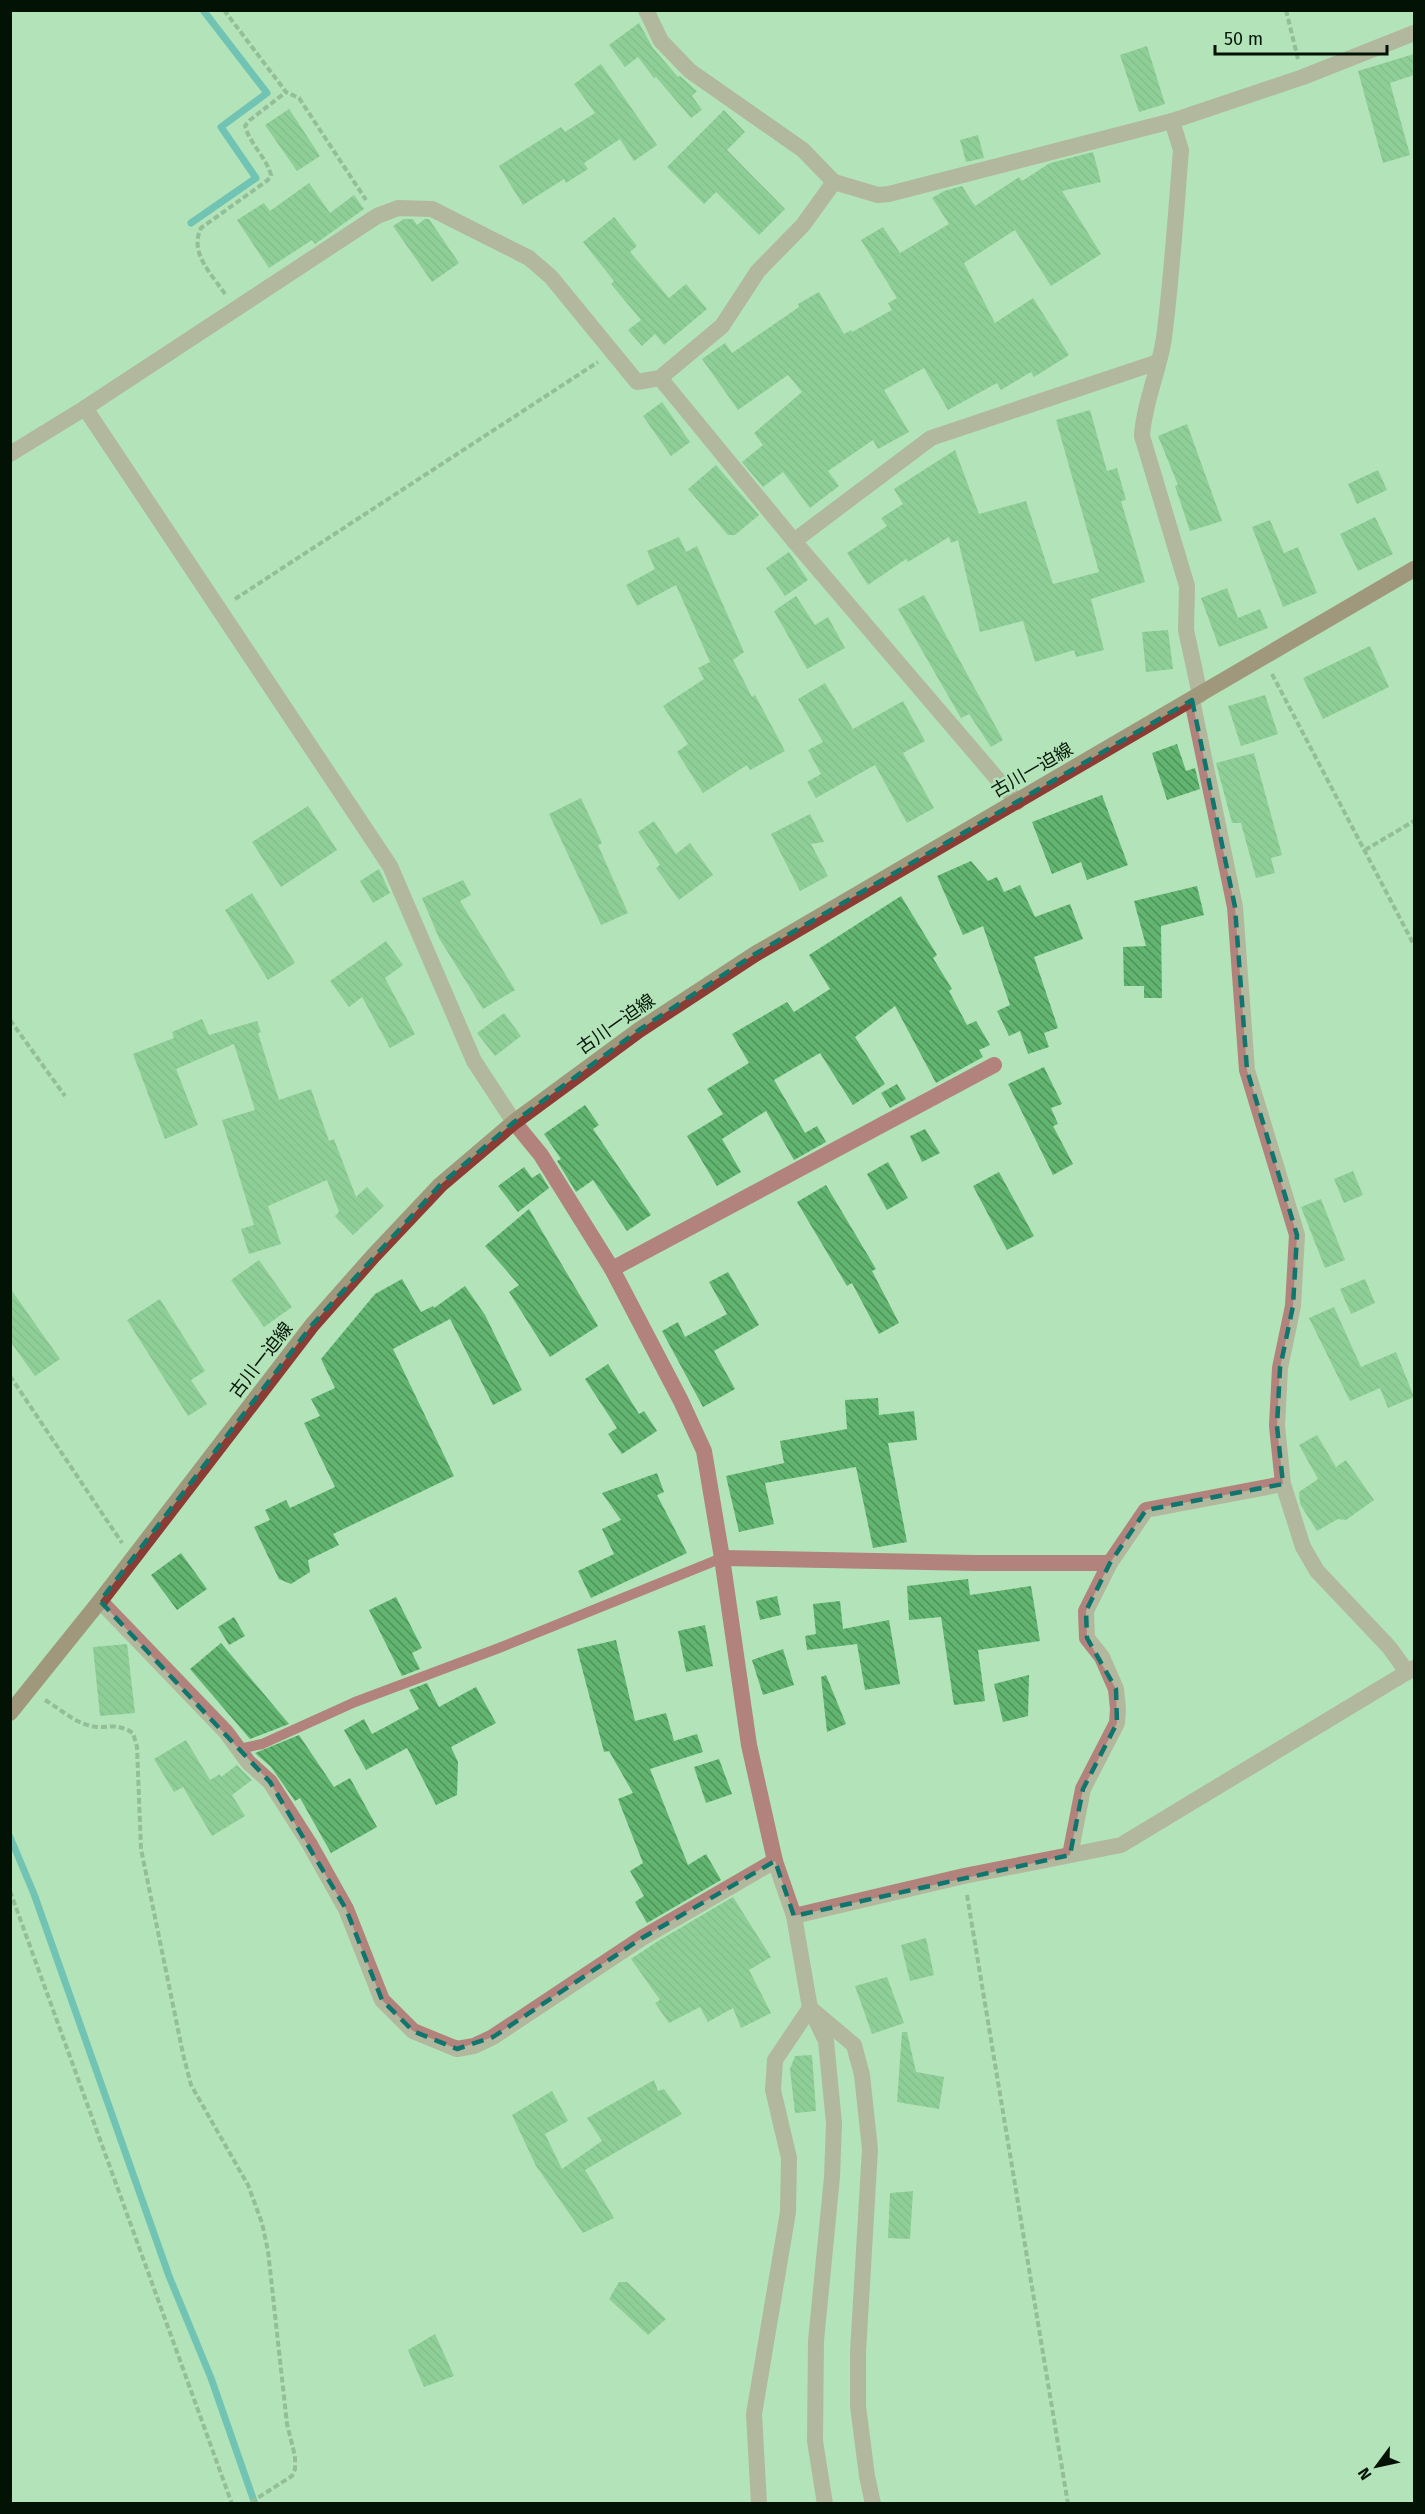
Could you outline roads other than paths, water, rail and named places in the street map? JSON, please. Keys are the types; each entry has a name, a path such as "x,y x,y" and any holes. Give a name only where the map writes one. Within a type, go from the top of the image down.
{"main road":[{"name":"古川一迫線","path":"10,1713 100,1601 312,1325 440,1185 514,1122 639,1030 755,954 1414,569"}],"street":[{"path":"646,10 661,41 690,71 802,150 834,182 878,195 889,195 1172,121 1303,77 1414,33"},
{"path":"795,1916 964,1876 1120,1845 1411,1670 1317,1571 1303,1547 1283,1484 1277,1426 1280,1368 1293,1306 1297,1235 1247,1070 1235,907 1196,697 1186,630 1187,586 1142,436 1144,417 1164,340 1181,150 1172,121"},
{"path":"10,454 85,408 377,216 398,208 432,209 529,258 551,277 638,382 660,378 722,326 758,271 804,225 834,182"},
{"path":"794,541 931,438 1158,362"},
{"path":"660,378 794,541 1017,802"},
{"path":"85,408 390,866 474,1061 514,1122 542,1155 612,1269 681,1401 704,1451 722,1558 748,1745 775,1861 795,1916 810,2008 826,2041 834,2123 832,2177 816,2341 815,2441 825,2504"},
{"path":"612,1269 994,1065"},
{"path":"1070,1855 1083,1789 1088,1775 1117,1723 1116,1689 1102,1657 1087,1638 1086,1611 1110,1563 1146,1510 1283,1484"},
{"path":"722,1558 1110,1563"},
{"path":"100,1601 226,1732 270,1782 309,1843 346,1909 382,2000 413,2031 457,2049 474,2046 492,2037 642,1938 775,1861"},
{"path":"759,2504 754,2414 788,2212 789,2158 773,2090 775,2060 810,2008"},
{"path":"810,2008 854,2045 862,2075 870,2149 858,2352 858,2406 873,2504"}],"lane":[{"path":"239,1749 262,1744 355,1702 499,1648 722,1558"}],"waterway":[{"path":"191,223 256,178 221,127 267,93 203,10"},
{"path":"10,1837 34,1894 169,2276 211,2378 255,2504"}]}
